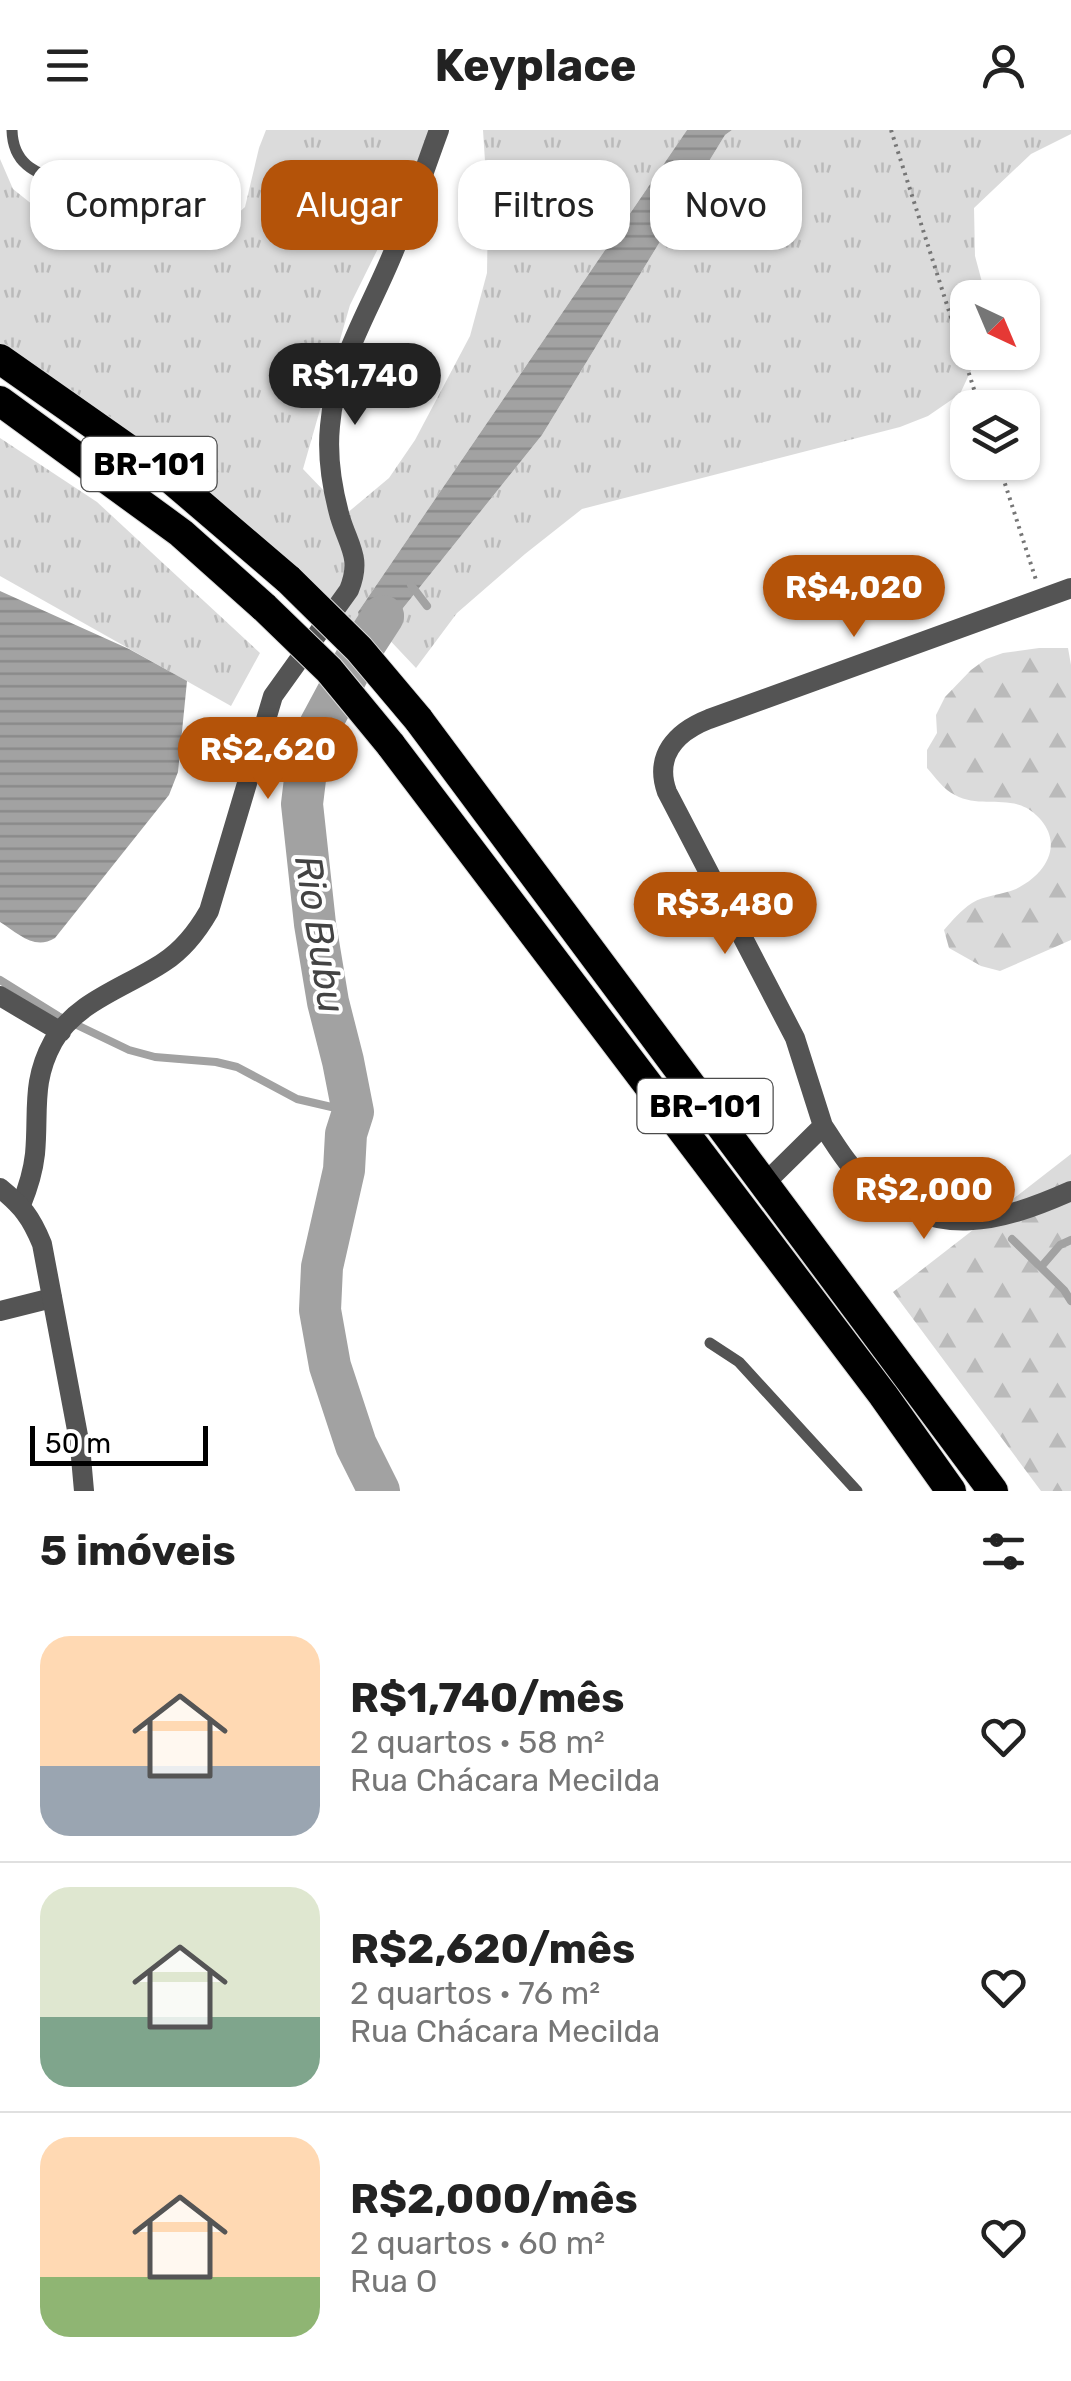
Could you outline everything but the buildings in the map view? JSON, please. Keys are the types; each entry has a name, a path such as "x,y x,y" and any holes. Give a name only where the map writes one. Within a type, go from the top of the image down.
{"highway":[{"name":"BR-101","path":"0,359 170,479 288,580 358,649 418,719 993,1491"},
{"name":"BR-101","path":"0,401 180,534 265,608 328,670 390,744 884,1395 950,1491"}],"street":[{"path":"21,1205 32,1178 36,1150 36,1092 54,1040 68,1021 164,962 196,934 209,911 273,696 354,576 356,564 329,461 330,424 352,340 393,254 439,130"},
{"path":"1071,588 697,723 670,746 662,778 795,1038 823,1126 851,1166 890,1199 922,1216 956,1221 994,1218 1031,1209 1071,1191"},
{"path":"0,996 61,1032"},
{"path":"763,1185 823,1126"},
{"path":"0,1188 21,1205 42,1244 80,1446 84,1491"},
{"path":"0,1310 52,1298"}],"lane":[{"path":"12,130 12,144 30,168"},
{"path":"710,1343 738,1362 856,1491"}],"path":[{"path":"891,130 974,390"},
{"path":"1004,480 1042,598"}],"green space":[{"path":"266,130 429,130 418,160 261,160 261,250 377,250 350,305 303,469 346,514 389,478 415,440 470,336 487,273 487,250 605,250 358,612 362,639 28,361 0,343 0,159 13,189 30,203 30,250 241,250 241,211"},
{"path":"483,130 687,130 667,160 650,160 650,184 630,214 630,160 485,160"},
{"path":"732,130 1071,130 1071,134 1031,154 974,208 975,256 981,280 950,280 950,370 971,370 962,390 950,390 950,401 928,416 900,427 582,509 457,613 416,668 383,633 542,435 655,250 802,250 802,160 710,160"},
{"path":"0,438 97,502 260,653 231,706 0,576"},
{"path":"1068,648 1071,665 1071,940 1000,971 981,966 949,948 944,930 972,903 1016,889 1038,874 1048,859 1049,834 1027,808 965,799 951,793 927,768 927,750 937,733 936,715 945,697 971,670 1003,653"},
{"path":"1071,1154 1071,1491 1041,1491 893,1292"}],"shaded area":[{"path":"687,130 732,130 710,160 667,160"},
{"path":"650,184 650,250 655,250 542,435 383,633 362,639 358,612 605,250 630,250 630,214"},
{"path":"0,591 129,649 187,681 178,772 169,795 55,938 40,943 0,922"}],"waterway":[{"path":"411,585 427,606"},
{"name":"Rio Bubu","path":"379,1491 356,1445 330,1366 320,1310 322,1267 353,1112 315,924 302,804 316,733 383,616"},
{"path":"0,980 58,1016 129,1050 237,1067 297,1099 353,1112"},
{"path":"1012,1239 1071,1301"},
{"path":"1041,1267 1060,1245 1071,1240"}]}
